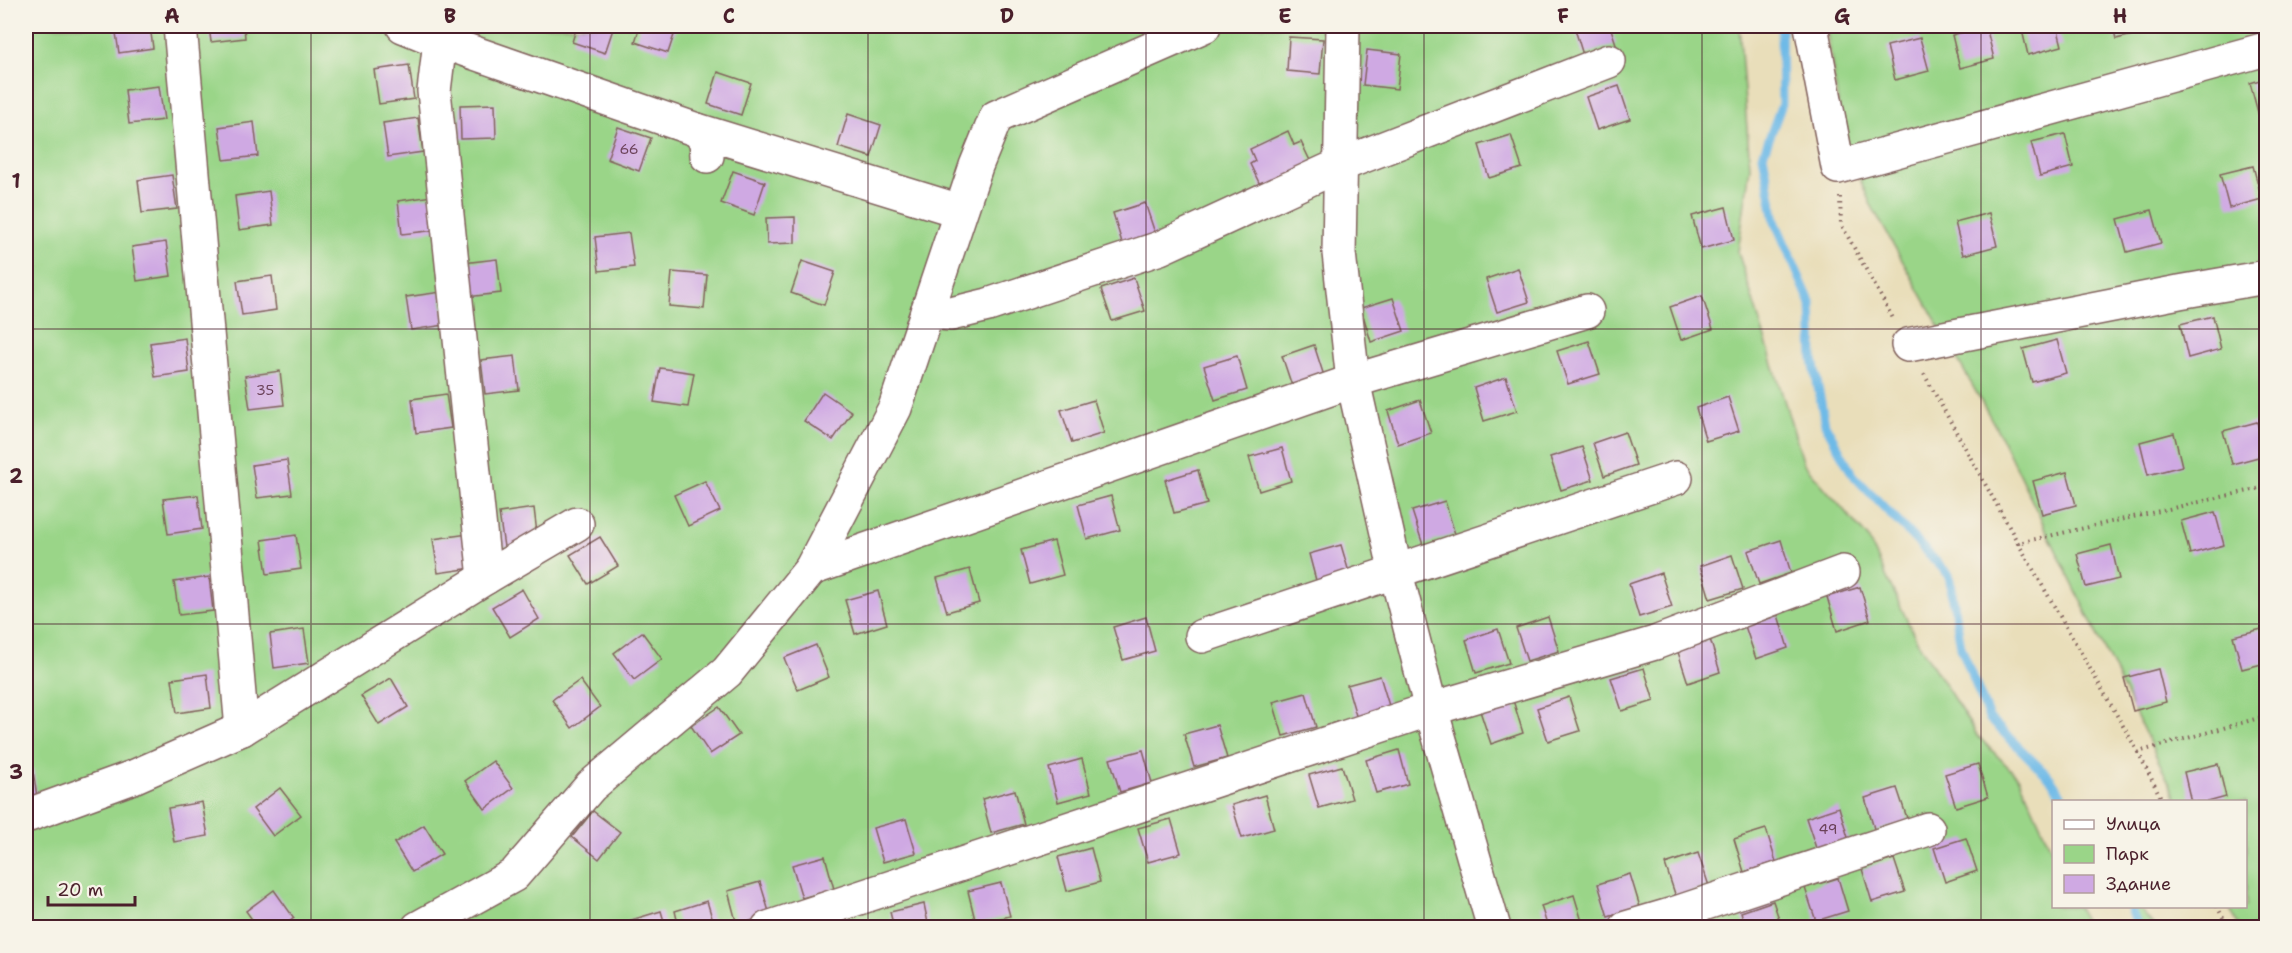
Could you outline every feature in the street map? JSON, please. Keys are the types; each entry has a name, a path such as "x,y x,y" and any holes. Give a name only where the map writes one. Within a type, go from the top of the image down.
{"lane":[{"path":"180,26 242,729"},
{"path":"403,26 702,143 960,211"},
{"path":"418,927 514,875 591,786 727,672 811,569 895,408 960,211 996,117 1204,26"},
{"path":"1343,26 1340,253 1353,381 1396,573 1431,709 1494,927"},
{"path":"1811,26 1838,166 2266,49"},
{"path":"440,41 434,91 485,578"},
{"path":"927,312 951,314 988,305 1160,248 1340,165 1609,61"},
{"path":"1908,345 2266,277"},
{"path":"811,569 1353,381 1587,311"},
{"path":"1202,636 1676,478"},
{"path":"26,816 133,777 242,729 485,578 577,524"},
{"path":"768,927 1431,709 1655,643 1843,572"},
{"path":"1626,927 1670,915 1928,829"}],"path":[{"path":"1838,166 1841,224 2018,543 2138,752 2162,800"},
{"path":"2018,543 2266,487"},
{"path":"2138,752 2266,716"},
{"path":"2218,908 2228,927"}],"green space":[{"path":"26,26 1739,26 1750,167 1738,252 1804,464 1868,538 1917,641 1977,735 2020,779 2052,851 2052,908 2078,908 2087,927 26,927"},
{"path":"1826,26 2266,26 2266,927 2239,927 2230,908 2247,908 2247,800 2178,800 1999,433 1870,203 1844,141"},
{"path":"2130,908 2139,908 2155,927 2138,927"}],"building":[{"path":"115,26 150,26 153,48 119,53"},
{"path":"209,26 244,26 245,38 211,42"},
{"path":"577,26 614,26 605,53 572,42"},
{"path":"640,26 677,26 668,53 635,42"},
{"path":"1574,26 1610,26 1616,44 1583,55"},
{"path":"1986,26 1994,59 1960,68 1952,35"},
{"path":"2021,26 2057,26 2062,46 2028,55"},
{"path":"2113,26 2148,26 2150,31 2116,39"},
{"path":"1289,37 1323,39 1320,74 1287,71"},
{"path":"1920,38 1929,71 1895,80 1887,46"},
{"path":"1367,50 1401,54 1397,89 1363,85"},
{"path":"409,65 414,99 379,104 374,70"},
{"path":"718,72 751,83 741,115 708,104"},
{"path":"2266,78 2266,114 2259,116 2250,83"},
{"path":"159,86 164,120 129,124 125,90"},
{"path":"1619,86 1630,119 1597,130 1586,97"},
{"path":"495,104 496,138 461,139 460,105"},
{"path":"848,114 881,125 871,157 838,147"},
{"path":"418,118 423,152 388,157 383,123"},
{"path":"254,122 258,156 224,160 219,127"},
{"path":"618,127 651,138 639,171 607,159"},
{"path":"1288,131 1294,145 1301,142 1315,171 1265,195 1250,164 1255,161 1250,149"},
{"path":"2065,134 2073,167 2040,176 2031,142"},
{"path":"1511,135 1522,168 1489,178 1479,145"},
{"path":"2253,166 2262,199 2229,208 2220,174"},
{"path":"733,171 765,182 754,215 721,203"},
{"path":"172,175 177,209 142,213 138,180"},
{"path":"269,191 273,225 239,230 235,196"},
{"path":"432,196 437,230 402,234 398,201"},
{"path":"1145,203 1156,236 1123,246 1113,213"},
{"path":"1726,207 1734,240 1701,249 1692,216"},
{"path":"2152,210 2161,243 2127,252 2118,219"},
{"path":"1989,213 1997,246 1963,255 1955,222"},
{"path":"795,217 795,243 767,244 766,218"},
{"path":"629,233 634,267 599,271 595,237"},
{"path":"166,242 171,276 137,281 132,247"},
{"path":"497,259 501,293 467,297 463,263"},
{"path":"802,261 835,272 824,305 791,293"},
{"path":"1518,268 1529,302 1497,312 1486,279"},
{"path":"672,272 707,275 704,309 669,306"},
{"path":"272,276 276,310 242,315 237,281"},
{"path":"1134,278 1145,311 1112,321 1101,289"},
{"path":"441,292 445,325 411,330 406,297"},
{"path":"1702,296 1713,329 1681,340 1670,307"},
{"path":"1393,298 1404,331 1371,342 1361,308"},
{"path":"2213,316 2221,349 2188,358 2180,324"},
{"path":"185,338 189,372 155,377 150,343"},
{"path":"2057,340 2066,373 2032,382 2023,349"},
{"path":"1589,341 1600,374 1568,384 1557,351"},
{"path":"1314,345 1325,379 1293,389 1282,356"},
{"path":"515,356 519,390 485,394 481,360"},
{"path":"1237,356 1247,390 1215,400 1204,366"},
{"path":"660,368 694,373 688,407 654,402"},
{"path":"280,371 284,405 250,409 245,376"},
{"path":"1506,377 1517,411 1484,421 1474,388"},
{"path":"823,392 852,412 833,440 804,421"},
{"path":"446,394 451,428 416,433 412,399"},
{"path":"1728,397 1739,431 1706,441 1696,408"},
{"path":"1094,400 1104,433 1072,443 1061,410"},
{"path":"1420,400 1431,433 1398,444 1388,411"},
{"path":"2257,422 2266,455 2232,464 2223,431"},
{"path":"1625,432 1636,465 1604,476 1593,443"},
{"path":"2174,433 2182,466 2148,475 2140,442"},
{"path":"1582,447 1593,480 1561,490 1550,457"},
{"path":"1282,448 1291,481 1259,491 1249,457"},
{"path":"287,460 292,494 257,498 252,465"},
{"path":"1198,470 1207,504 1174,513 1165,480"},
{"path":"2067,472 2076,505 2042,514 2033,481"},
{"path":"705,481 720,511 688,526 674,495"},
{"path":"198,495 202,529 168,534 163,499"},
{"path":"1111,496 1120,530 1087,539 1078,505"},
{"path":"1445,501 1455,534 1423,545 1412,511"},
{"path":"534,508 538,542 504,547 499,513"},
{"path":"2215,512 2224,545 2190,554 2181,521"},
{"path":"468,534 472,568 438,573 433,539"},
{"path":"296,535 301,569 267,574 262,540"},
{"path":"600,537 618,566 588,584 570,555"},
{"path":"1781,540 1791,573 1759,584 1748,551"},
{"path":"1054,541 1063,575 1030,584 1021,550"},
{"path":"1341,545 1351,579 1318,588 1309,554"},
{"path":"2111,545 2119,579 2086,587 2077,554"},
{"path":"26,546 31,575 26,575"},
{"path":"1732,555 1743,589 1710,599 1700,566"},
{"path":"970,569 979,603 947,612 937,578"},
{"path":"1661,573 1672,607 1639,617 1629,584"},
{"path":"209,577 213,611 179,615 174,582"},
{"path":"1860,587 1870,620 1837,631 1827,597"},
{"path":"522,589 539,619 510,637 492,607"},
{"path":"878,591 887,624 855,634 845,600"},
{"path":"1778,615 1788,648 1756,659 1745,626"},
{"path":"1146,617 1155,651 1123,660 1113,627"},
{"path":"1548,617 1559,651 1527,661 1516,628"},
{"path":"2266,628 2266,663 2242,669 2233,636"},
{"path":"304,629 309,663 274,668 270,634"},
{"path":"1498,629 1509,663 1476,673 1466,640"},
{"path":"642,632 662,659 634,680 614,653"},
{"path":"1710,639 1720,672 1688,683 1677,649"},
{"path":"816,645 829,677 798,690 784,658"},
{"path":"1644,668 1654,701 1622,711 1611,678"},
{"path":"2158,669 2166,702 2133,711 2124,678"},
{"path":"207,674 211,708 177,713 172,679"},
{"path":"1380,676 1390,709 1357,719 1347,685"},
{"path":"391,678 408,707 379,725 361,696"},
{"path":"580,680 600,707 572,728 552,700"},
{"path":"1306,693 1316,727 1283,736 1273,702"},
{"path":"1569,697 1580,731 1548,741 1537,708"},
{"path":"1513,700 1523,733 1491,744 1480,711"},
{"path":"719,707 739,735 710,754 691,726"},
{"path":"1217,725 1227,758 1194,767 1184,734"},
{"path":"1143,750 1152,783 1120,792 1110,759"},
{"path":"1399,750 1408,784 1376,793 1366,760"},
{"path":"1082,759 1091,793 1058,802 1049,768"},
{"path":"493,761 513,788 485,809 465,781"},
{"path":"1978,764 1988,797 1956,807 1945,774"},
{"path":"2218,764 2226,797 2215,800 2191,800 2184,772"},
{"path":"1342,766 1352,799 1319,808 1309,775"},
{"path":"33,770 38,804 26,806 26,771"},
{"path":"280,788 301,815 273,836 253,809"},
{"path":"1897,788 1908,821 1875,832 1865,798"},
{"path":"1015,790 1024,824 991,833 982,799"},
{"path":"1265,795 1274,829 1242,838 1232,805"},
{"path":"202,802 208,836 174,842 168,808"},
{"path":"1839,807 1849,841 1817,851 1806,818"},
{"path":"593,811 620,832 599,859 572,837"},
{"path":"906,819 916,853 883,862 873,828"},
{"path":"1171,819 1181,853 1148,862 1138,828"},
{"path":"424,825 442,854 412,872 394,843"},
{"path":"1766,829 1776,862 1744,872 1734,839"},
{"path":"1966,838 1977,871 1945,882 1934,848"},
{"path":"1091,848 1100,882 1067,891 1058,857"},
{"path":"1698,853 1709,886 1676,897 1665,864"},
{"path":"825,856 834,889 802,898 792,865"},
{"path":"1894,859 1905,892 1872,902 1862,869"},
{"path":"1630,874 1640,907 1608,917 1598,884"},
{"path":"1838,878 1848,911 1816,921 1805,888"},
{"path":"760,882 770,915 737,925 728,891"},
{"path":"1001,883 1010,916 976,924 968,891"},
{"path":"274,890 294,918 281,928 258,928 246,911"},
{"path":"1574,895 1584,928 1548,928 1541,906"},
{"path":"707,901 715,928 679,928 675,911"},
{"path":"1773,901 1782,928 1746,928 1741,912"},
{"path":"924,904 929,928 894,928 890,912"},
{"path":"661,911 666,928 630,928 628,921"}],"waterway":[{"path":"1781,26 1782,104 1763,155 1775,221 1811,304 1813,360 1825,424 1853,475 1949,575 1961,647 1989,718 2051,779 2065,800"},
{"path":"2131,908 2138,928"}]}
